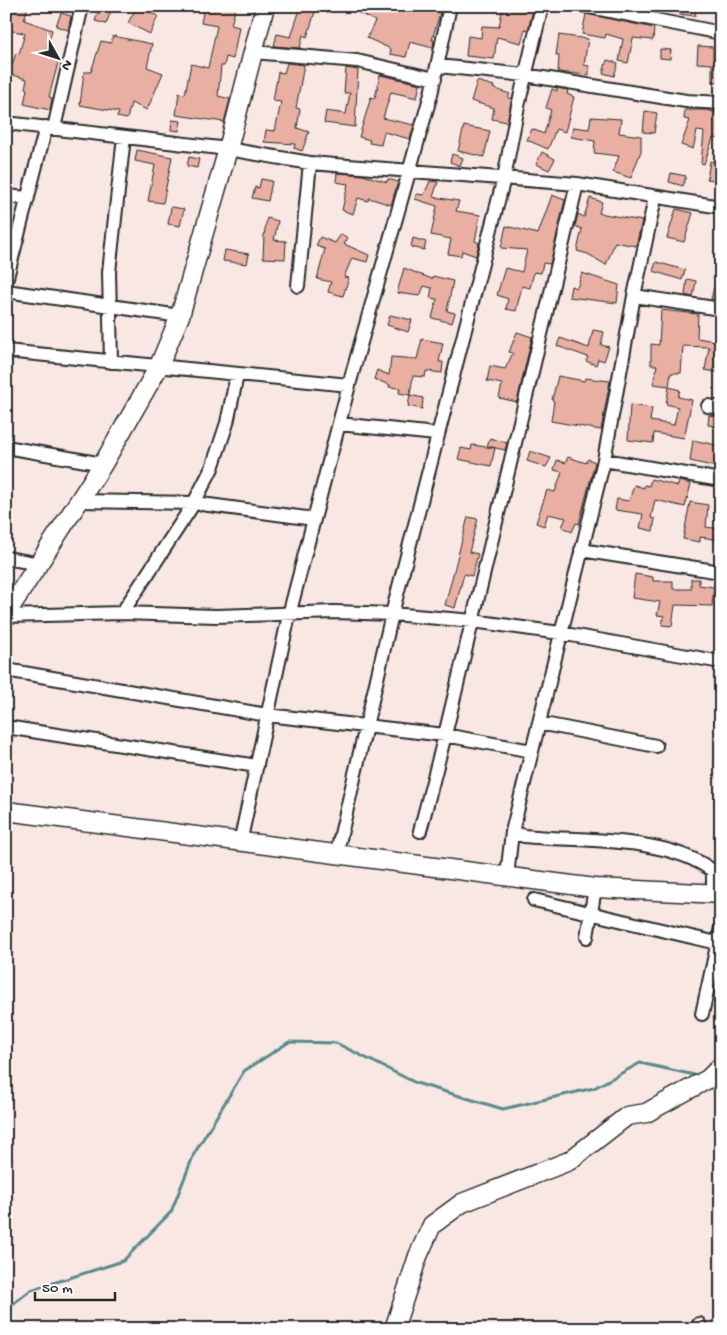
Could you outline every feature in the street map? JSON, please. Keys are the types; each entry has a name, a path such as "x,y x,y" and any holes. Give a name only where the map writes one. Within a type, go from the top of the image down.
{"street":[{"path":"6,281 28,198 50,128 82,6"},
{"path":"6,615 103,464 158,368 180,316 228,149 265,6"},
{"path":"240,843 289,615 408,170 435,79 450,6"},
{"path":"336,856 436,434 504,178 525,75 542,6"},
{"path":"584,6 721,33"},
{"path":"253,52 356,61 435,79"},
{"path":"438,66 525,75 686,101 721,103"},
{"path":"6,123 228,149 310,163 577,184 655,198 721,207"},
{"path":"111,362 108,272 124,137"},
{"path":"298,286 310,163"},
{"path":"420,831 473,621 577,184"},
{"path":"6,196 28,198"},
{"path":"507,876 512,832 604,460 634,296 655,198"},
{"path":"6,291 180,316"},
{"path":"634,296 721,309"},
{"path":"6,351 158,368 350,385"},
{"path":"122,613 194,503 212,468 227,424 237,375"},
{"path":"708,406 721,408"},
{"path":"339,424 436,434"},
{"path":"6,447 103,464"},
{"path":"604,460 721,480"},
{"path":"80,501 194,503 314,520"},
{"path":"581,550 721,572"},
{"path":"6,558 40,564"},
{"path":"6,615 122,613 216,616 335,612 392,614 473,621 560,633 721,662"},
{"path":"6,670 267,716 365,728 445,735 532,751"},
{"path":"538,723 656,746"},
{"path":"6,727 256,766"},
{"path":"6,811 336,856 596,888 717,895 713,871 699,860 654,847 524,836 512,832"},
{"path":"587,937 596,888"},
{"path":"534,900 717,943"},
{"path":"702,1014 721,928"},
{"path":"394,1329 418,1256 432,1225 462,1202 569,1161 627,1116 646,1113 708,1079 721,1066"}],"building":[{"path":"9,6 28,6 24,20 52,30 45,56 59,59 49,97 52,98 50,110 24,104 27,79 9,74 16,53 19,54 25,33 6,30"},
{"path":"137,6 153,6 151,13 158,16 150,34 128,23"},
{"path":"217,6 236,6 231,25 239,27 233,59 226,57 224,66 221,66 218,96 230,99 224,122 176,115 179,93 185,94 191,64 208,68 217,26 201,23 204,7 217,9"},
{"path":"301,6 317,6 307,37 303,35 300,48 274,46 277,34 291,37"},
{"path":"360,6 435,6 433,11 440,13 432,40 434,40 433,48 410,42 406,57 390,54 391,49 367,38 375,21 357,12"},
{"path":"503,6 534,6 528,30 525,29 521,43 497,37 494,59 466,56 468,36 481,38 482,26 499,27"},
{"path":"680,6 696,6 695,16 679,14"},
{"path":"100,7 111,11 106,24 95,21"},
{"path":"61,13 71,16 68,30 56,26"},
{"path":"586,14 654,28 653,40 633,38 628,63 619,61 623,39 606,34 605,38 582,34"},
{"path":"559,35 588,39 584,65 589,66 589,75 558,72 559,56 556,55"},
{"path":"113,36 152,44 147,67 163,73 147,110 131,103 127,119 117,117 119,112 80,105 84,72 91,72 101,41 111,43"},
{"path":"698,46 713,47 713,58 721,58 721,82 712,82 712,64 697,63"},
{"path":"660,49 671,50 670,59 660,58"},
{"path":"607,60 618,63 614,76 603,73"},
{"path":"287,63 304,65 296,108 300,109 297,128 309,132 302,151 294,148 295,144 264,142 266,130 275,131 281,102 273,101 278,72 284,73"},
{"path":"346,68 358,70 355,127 324,123 326,111 346,114 350,93 344,93"},
{"path":"380,75 420,84 417,98 391,92 383,118 414,125 410,139 384,132 381,145 369,143 370,140 359,137 371,97 375,98"},
{"path":"477,81 494,86 493,88 510,94 508,98 512,98 507,122 492,119 494,108 471,101"},
{"path":"557,88 568,90 567,94 574,97 565,132 556,129 548,149 527,140 532,129 544,134 551,110 546,108 552,89 557,91"},
{"path":"685,110 707,110 721,114 721,139 713,138 704,164 701,163 704,132 697,131 693,149 681,145 690,120 684,119"},
{"path":"645,111 657,113 654,133 643,132"},
{"path":"591,117 621,119 619,133 641,136 641,151 631,178 613,172 619,156 594,153 595,141 571,137 573,127 589,129"},
{"path":"172,120 181,121 179,131 171,130"},
{"path":"464,126 490,131 484,157 458,151"},
{"path":"137,150 172,157 163,203 148,201 155,165 135,161"},
{"path":"542,152 555,159 549,170 536,164"},
{"path":"452,154 463,158 460,166 450,162"},
{"path":"189,157 199,159 197,168 187,166"},
{"path":"710,161 721,163 721,181 707,179"},
{"path":"337,173 363,175 387,182 388,179 398,182 391,205 369,198 368,201 358,198 353,214 342,210 348,184 336,182"},
{"path":"671,173 686,176 683,186 669,182"},
{"path":"261,179 272,181 268,201 252,198 255,187 259,188"},
{"path":"430,181 438,182 433,197 459,201 456,211 480,215 475,241 479,243 476,256 462,251 461,256 448,254 451,239 431,235 437,206 415,199 417,194 424,195"},
{"path":"552,195 565,200 550,264 543,263 541,273 534,272 530,288 522,286 516,311 506,309 508,299 497,295 505,268 522,272 527,250 501,248 506,226 538,234"},
{"path":"590,198 602,202 599,213 642,221 636,246 615,242 606,265 588,254 577,251 582,229 575,226 578,214 584,217"},
{"path":"171,207 184,209 180,226 168,224"},
{"path":"676,209 693,213 684,242 667,238"},
{"path":"267,218 278,221 274,240 286,241 285,259 263,258"},
{"path":"341,234 348,238 344,244 369,255 367,262 352,258 344,277 349,278 343,296 328,292 331,282 317,279 325,249 316,246 320,237 335,243"},
{"path":"413,238 426,242 424,250 411,247"},
{"path":"225,250 249,254 247,264 223,261"},
{"path":"656,262 685,270 682,280 653,271"},
{"path":"404,268 432,279 433,276 453,281 447,311 455,313 452,323 432,318 437,299 430,298 432,288 424,286 420,296 397,293"},
{"path":"582,273 619,285 617,303 569,297 571,286 577,288"},
{"path":"687,279 696,281 693,297 685,295"},
{"path":"714,287 721,289 721,301 711,299"},
{"path":"661,310 698,314 697,338 721,342 721,373 705,370 709,347 683,346 681,373 671,373 669,386 653,384 657,365 651,365 651,344 659,345"},
{"path":"390,315 412,320 408,332 387,325"},
{"path":"593,330 604,332 601,345 609,347 604,361 598,359 596,365 586,361 588,357 557,346 560,338 589,348"},
{"path":"517,332 532,337 517,402 499,398 502,384 487,381 490,366 505,369 513,353 509,352"},
{"path":"422,339 443,343 439,362 443,362 442,373 426,371 425,377 413,376 410,395 399,393 400,388 389,387 390,385 374,379 377,370 389,375 391,357 417,359"},
{"path":"558,376 584,381 585,378 610,381 601,430 551,421 554,401 552,400"},
{"path":"669,387 680,390 678,397 692,400 684,438 654,433 653,443 628,440 630,405 652,408 650,421 674,425 678,407 666,404"},
{"path":"410,395 423,398 422,409 408,406"},
{"path":"709,415 721,417 721,427 708,425"},
{"path":"490,438 507,443 505,450 487,446"},
{"path":"693,440 721,446 721,468 690,461"},
{"path":"472,445 495,448 491,466 458,459 461,448 471,450"},
{"path":"530,451 551,458 546,467 527,461"},
{"path":"568,457 586,463 588,459 595,462 579,524 576,523 572,532 562,527 566,518 548,514 544,526 536,523 547,490 555,492 562,472 554,470 557,460 565,463"},
{"path":"651,479 678,486 679,481 691,484 685,507 655,500 651,518 655,519 653,531 640,528 643,514 615,510 617,499 629,501 634,485 644,488 644,485 649,486"},
{"path":"690,502 708,505 706,527 721,529 721,540 700,537 700,542 683,539"},
{"path":"468,517 478,519 469,552 478,554 472,576 464,574 455,608 445,605"},
{"path":"635,574 653,577 653,581 673,581 673,589 691,589 691,579 699,579 699,585 714,587 712,606 675,605 672,626 662,625 664,616 657,615 660,602 632,598"}],"waterway":[{"path":"6,1309 31,1290 123,1261 171,1212 194,1154 244,1071 289,1042 336,1043 416,1083 503,1109 594,1088 640,1063 699,1076"}]}
